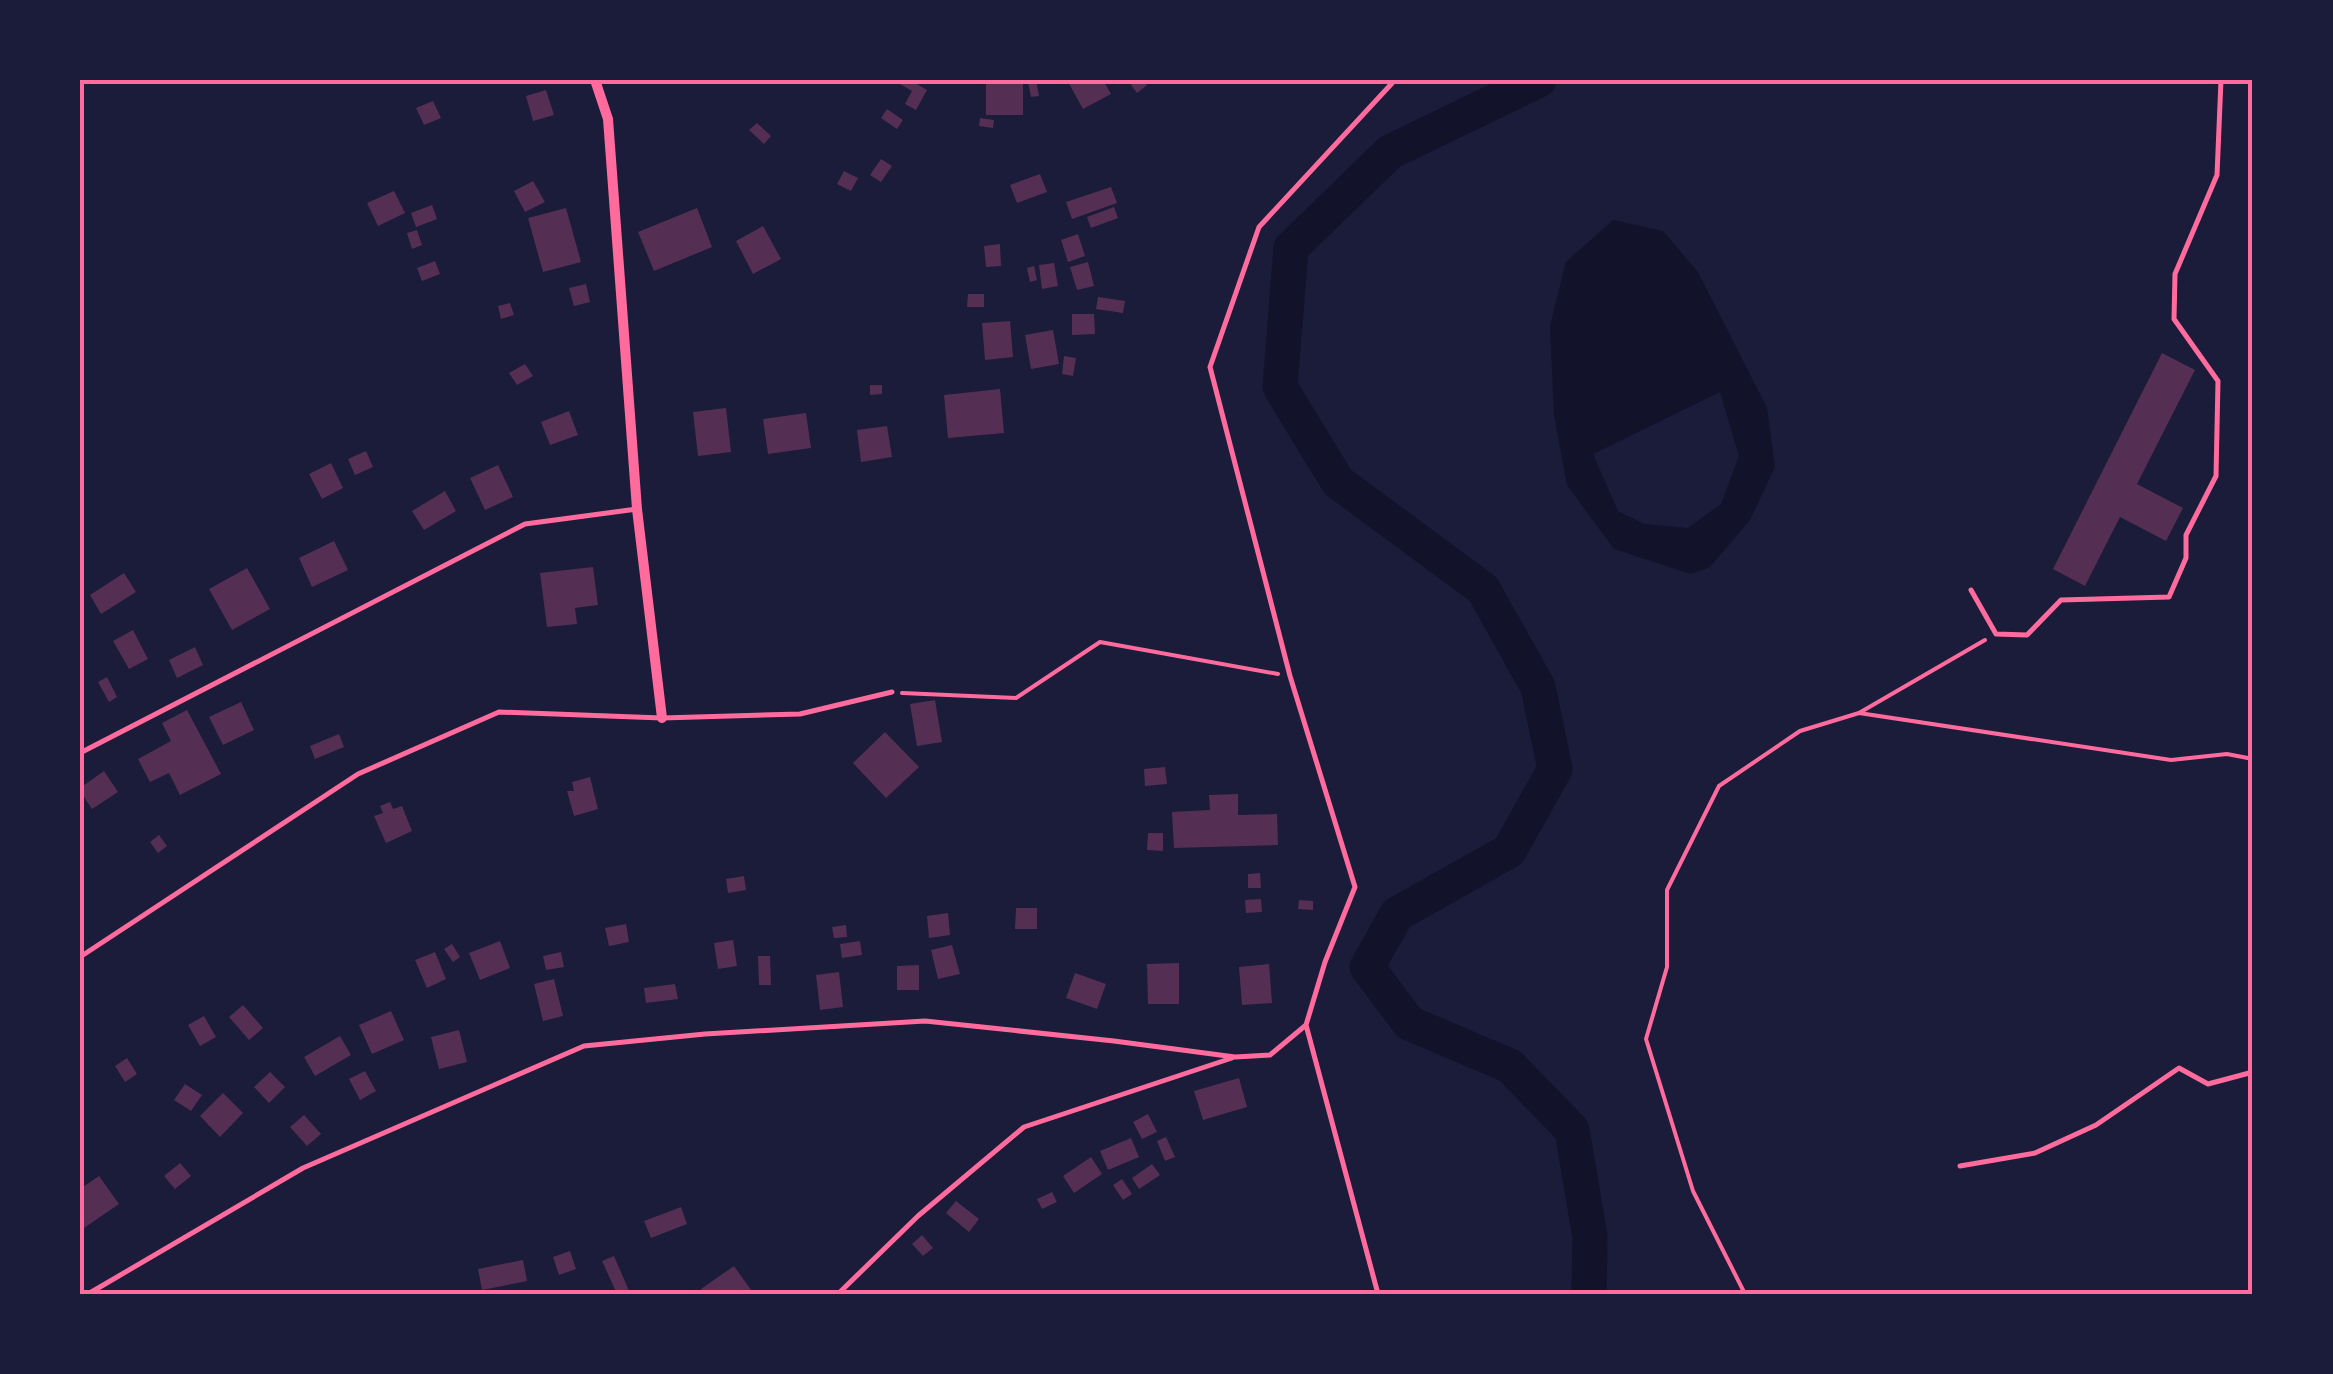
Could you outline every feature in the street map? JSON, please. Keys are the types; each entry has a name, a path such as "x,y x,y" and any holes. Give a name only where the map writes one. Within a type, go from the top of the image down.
{"street":[{"path":"595,80 608,119 637,509 662,718"}],"lane":[{"path":"88,1294 303,1168 584,1046 705,1034 925,1021 1235,1057 1270,1055 1306,1025 1355,887 1290,676 1210,368 1259,227 1395,80"},
{"path":"1971,590 1996,634 2027,635 2061,600 2168,598 2186,558 2186,535 2216,476 2218,381 2174,318 2176,274 2216,175 2221,80"},
{"path":"80,753 525,524 637,509"},
{"path":"80,957 358,774 500,712 662,718 800,714 892,692"},
{"path":"1306,1025 1378,1294"},
{"path":"838,1294 918,1216 1024,1127 1235,1057"},
{"path":"1960,1166 2036,1152 2096,1125 2179,1068 2208,1084 2253,1072"}],"path":[{"path":"1744,1294 1694,1191 1646,1039 1666,967 1666,890 1719,786 1800,731 1860,712 1996,634"},
{"path":"892,692 1016,698 1100,642 1290,676"},
{"path":"1860,712 2171,760 2226,754 2253,759"}],"shaded area":[{"path":"1613,220 1663,231 1698,272 1767,408 1775,467 1750,520 1710,567 1691,574 1614,549 1567,485 1554,415 1550,326 1566,262","holes":["1720,392 1739,456 1721,504 1688,528 1644,524 1618,511 1593,454"]}],"building":[{"path":"893,80 917,80 915,83 927,90 916,110 905,104 912,91"},
{"path":"986,80 1023,80 1023,115 986,115"},
{"path":"1036,80 1039,96 1031,97 1028,82"},
{"path":"1067,80 1103,80 1111,94 1083,109"},
{"path":"1137,80 1147,85 1137,93 1131,85"},
{"path":"546,90 554,115 533,121 526,96"},
{"path":"433,101 441,118 424,125 416,108"},
{"path":"887,109 903,120 897,129 881,118"},
{"path":"980,118 994,120 993,128 979,126"},
{"path":"757,123 771,136 764,144 749,130"},
{"path":"881,159 892,166 881,182 870,175"},
{"path":"844,171 858,178 851,191 837,184"},
{"path":"1040,174 1047,192 1017,203 1010,185"},
{"path":"533,181 545,202 525,212 514,191"},
{"path":"1111,187 1117,203 1072,219 1066,202"},
{"path":"394,191 405,213 378,226 367,203"},
{"path":"432,205 437,219 416,227 411,213"},
{"path":"1114,207 1118,218 1091,228 1087,217"},
{"path":"566,208 581,262 543,272 528,218"},
{"path":"697,208 712,247 654,271 638,232"},
{"path":"763,226 781,259 753,274 736,241"},
{"path":"417,230 422,245 412,249 407,233"},
{"path":"1078,234 1085,256 1068,262 1061,240"},
{"path":"1000,244 1001,266 986,267 984,246"},
{"path":"435,261 440,274 422,281 417,268"},
{"path":"1088,262 1094,286 1077,290 1070,267"},
{"path":"1054,263 1058,286 1042,289 1039,265"},
{"path":"1034,266 1037,280 1030,282 1027,268"},
{"path":"586,284 590,302 574,306 569,288"},
{"path":"968,294 984,294 984,307 967,307"},
{"path":"1098,297 1125,301 1123,313 1096,309"},
{"path":"510,303 514,315 501,319 498,306"},
{"path":"1072,314 1094,314 1095,334 1072,335"},
{"path":"1010,321 1013,357 985,360 982,323"},
{"path":"1053,330 1059,364 1031,369 1025,335"},
{"path":"2162,353 2195,370 2137,484 2183,508 2166,541 2120,517 2085,586 2053,569"},
{"path":"1064,356 1076,358 1073,376 1062,374"},
{"path":"525,364 533,376 517,385 509,373"},
{"path":"870,385 882,385 882,394 870,395"},
{"path":"1000,389 1004,433 948,438 944,395"},
{"path":"726,408 731,452 698,456 693,412"},
{"path":"569,411 578,435 550,445 541,422"},
{"path":"806,413 811,448 768,454 763,419"},
{"path":"887,426 892,457 861,462 857,430"},
{"path":"366,451 373,467 355,475 348,459"},
{"path":"331,463 343,488 322,499 309,474"},
{"path":"498,465 513,497 485,510 470,478"},
{"path":"445,491 456,511 424,530 412,511"},
{"path":"334,541 348,570 312,587 299,558"},
{"path":"593,567 598,605 575,608 577,624 547,627 540,573"},
{"path":"247,568 270,609 232,630 209,589"},
{"path":"124,573 136,592 101,614 90,595"},
{"path":"133,630 148,659 129,669 113,641"},
{"path":"195,647 203,665 177,678 169,660"},
{"path":"107,677 117,697 109,702 98,682"},
{"path":"935,700 942,742 917,746 910,704"},
{"path":"241,702 254,730 223,745 209,717"},
{"path":"187,710 221,774 180,795 169,773 150,782 138,759 171,741 162,723"},
{"path":"885,732 919,767 886,798 853,763"},
{"path":"339,734 344,747 315,759 310,746"},
{"path":"1165,767 1167,784 1145,786 1144,769"},
{"path":"104,771 118,792 92,809 80,788"},
{"path":"590,777 598,809 574,816 567,791 574,791 572,782"},
{"path":"1238,794 1238,815 1277,814 1278,845 1174,848 1172,812 1210,810 1209,795"},
{"path":"390,802 393,809 402,806 412,831 386,843 374,816 383,813 380,806"},
{"path":"1148,833 1163,833 1163,851 1147,850"},
{"path":"159,835 167,846 158,853 150,842"},
{"path":"1260,873 1261,888 1248,888 1248,874"},
{"path":"744,876 746,890 728,893 726,879"},
{"path":"1261,899 1262,912 1246,913 1245,900"},
{"path":"1299,900 1313,901 1313,910 1298,909"},
{"path":"1016,908 1037,908 1037,929 1015,929"},
{"path":"948,913 950,935 929,938 927,916"},
{"path":"626,924 629,942 609,946 605,928"},
{"path":"846,925 847,937 834,938 832,927"},
{"path":"733,940 737,966 718,969 714,943"},
{"path":"500,941 510,968 480,980 469,953"},
{"path":"860,941 862,955 842,958 840,944"},
{"path":"452,944 460,957 453,962 444,949"},
{"path":"952,945 960,974 938,979 931,950"},
{"path":"435,952 446,979 427,988 415,960"},
{"path":"561,952 564,967 546,970 543,956"},
{"path":"758,956 770,956 771,985 759,985"},
{"path":"1179,963 1179,1004 1148,1004 1147,964"},
{"path":"1269,964 1272,1003 1242,1005 1239,967"},
{"path":"919,965 919,990 897,990 897,966"},
{"path":"839,972 843,1007 820,1010 816,975"},
{"path":"1075,973 1106,984 1097,1009 1066,998"},
{"path":"554,979 563,1016 543,1021 534,984"},
{"path":"675,984 678,999 646,1003 644,988"},
{"path":"243,1005 263,1028 249,1040 229,1017"},
{"path":"391,1011 404,1040 372,1054 359,1025"},
{"path":"204,1016 216,1037 200,1046 188,1025"},
{"path":"459,1030 467,1062 439,1069 431,1037"},
{"path":"340,1036 351,1055 315,1076 304,1057"},
{"path":"127,1058 137,1074 125,1082 115,1066"},
{"path":"365,1071 376,1091 360,1100 349,1079"},
{"path":"270,1072 285,1087 269,1103 254,1087"},
{"path":"1239,1078 1247,1107 1203,1120 1194,1091"},
{"path":"185,1084 202,1095 191,1111 174,1100"},
{"path":"223,1093 243,1113 220,1137 200,1116"},
{"path":"1148,1114 1157,1132 1142,1139 1133,1122"},
{"path":"304,1115 321,1134 307,1146 290,1127"},
{"path":"1166,1137 1175,1157 1165,1161 1157,1141"},
{"path":"1131,1138 1139,1157 1108,1170 1100,1151"},
{"path":"1091,1157 1102,1174 1074,1193 1063,1176"},
{"path":"180,1163 191,1176 175,1189 164,1176"},
{"path":"1152,1164 1160,1175 1139,1189 1132,1178"},
{"path":"99,1176 119,1204 84,1228 80,1222 80,1189"},
{"path":"1122,1179 1132,1194 1123,1200 1113,1185"},
{"path":"1052,1192 1057,1202 1042,1209 1037,1199"},
{"path":"956,1201 979,1219 969,1232 946,1213"},
{"path":"681,1207 687,1224 651,1238 644,1221"},
{"path":"922,1235 933,1248 923,1256 912,1244"},
{"path":"570,1251 576,1269 559,1275 553,1257"},
{"path":"614,1256 628,1294 617,1294 602,1261"},
{"path":"523,1260 527,1281 482,1290 478,1269"},
{"path":"734,1266 754,1294 705,1294 701,1289"}],"waterway":[{"path":"1539,80 1390,152 1291,248 1280,387 1338,482 1483,589 1538,687 1555,769 1509,851 1397,914 1367,967 1409,1023 1510,1066 1572,1130 1590,1237 1589,1294"}]}
